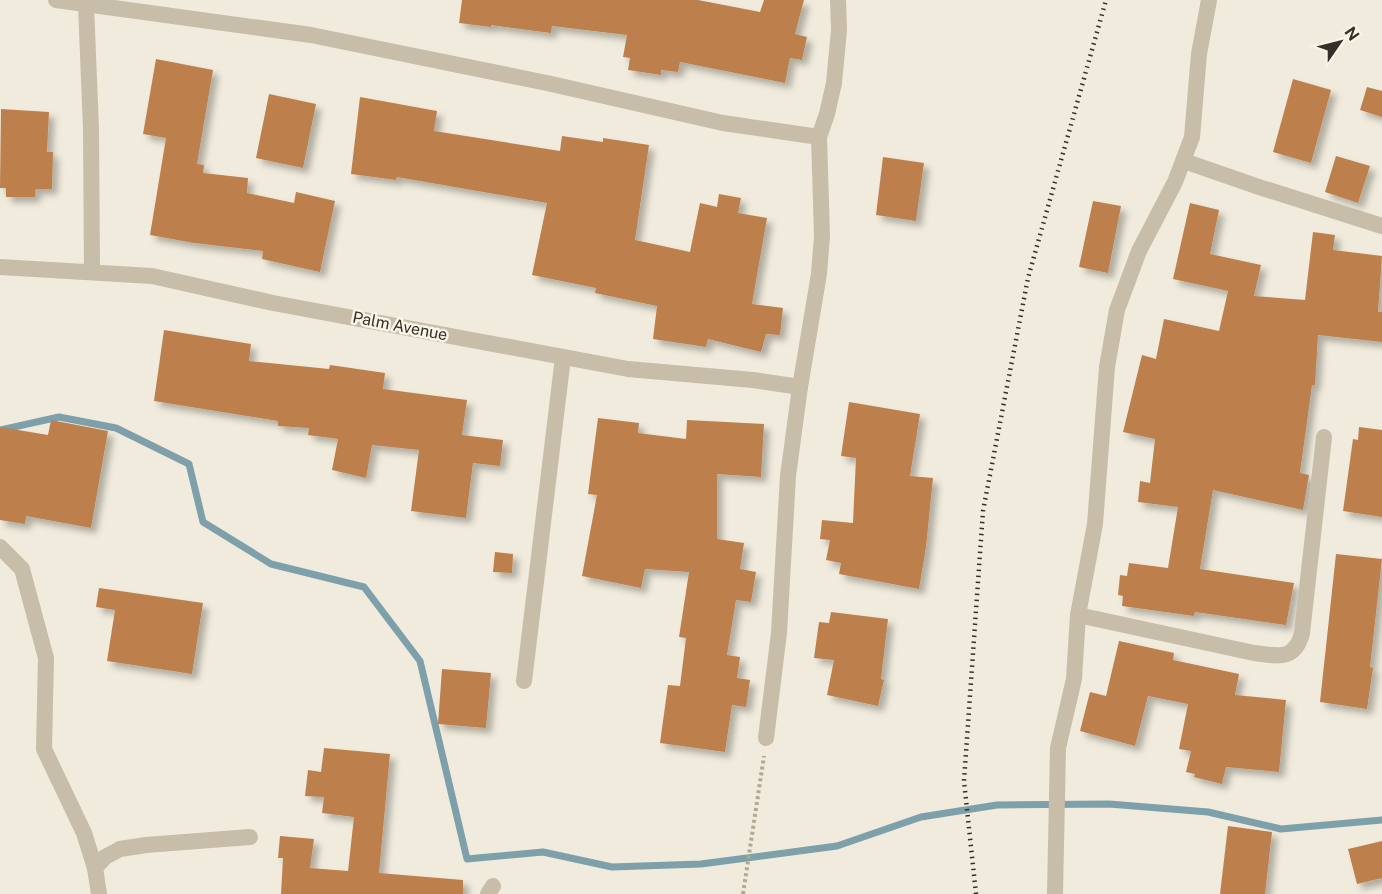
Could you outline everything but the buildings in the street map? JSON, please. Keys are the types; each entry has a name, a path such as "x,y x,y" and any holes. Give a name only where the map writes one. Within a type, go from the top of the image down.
{"street":[{"path":"56,0 311,35 546,83 723,123 819,137"},
{"path":"766,738 779,633 788,476 819,274 822,236 819,137 834,83 838,0"},
{"path":"1055,894 1058,748 1074,679 1078,615 1095,524 1107,367 1117,310 1140,251 1184,161 1192,137 1199,54 1209,0"},
{"path":"86,5 92,129 92,271"},
{"path":"1184,161 1382,226"},
{"name":"Palm Avenue","path":"0,267 152,276 273,303 628,369 753,380 800,387"},
{"path":"524,681 563,357"},
{"path":"1078,615 1254,653 1278,656 1293,651 1298,646 1302,633 1324,437"},
{"path":"0,547 22,569 46,658 44,749 84,833 95,868 99,894"},
{"path":"95,868 105,857 120,849 250,837"}],"path":[{"path":"743,894 766,738"}],"waterway":[{"path":"0,430 59,417 116,428 189,464 203,522 271,564 364,587 420,661 467,859 543,852 612,867 701,864 837,846 921,817 997,805 1109,804 1208,812 1281,829 1382,820"}],"railway":[{"path":"976,894 964,781 983,511 1028,278 1106,0"}]}
